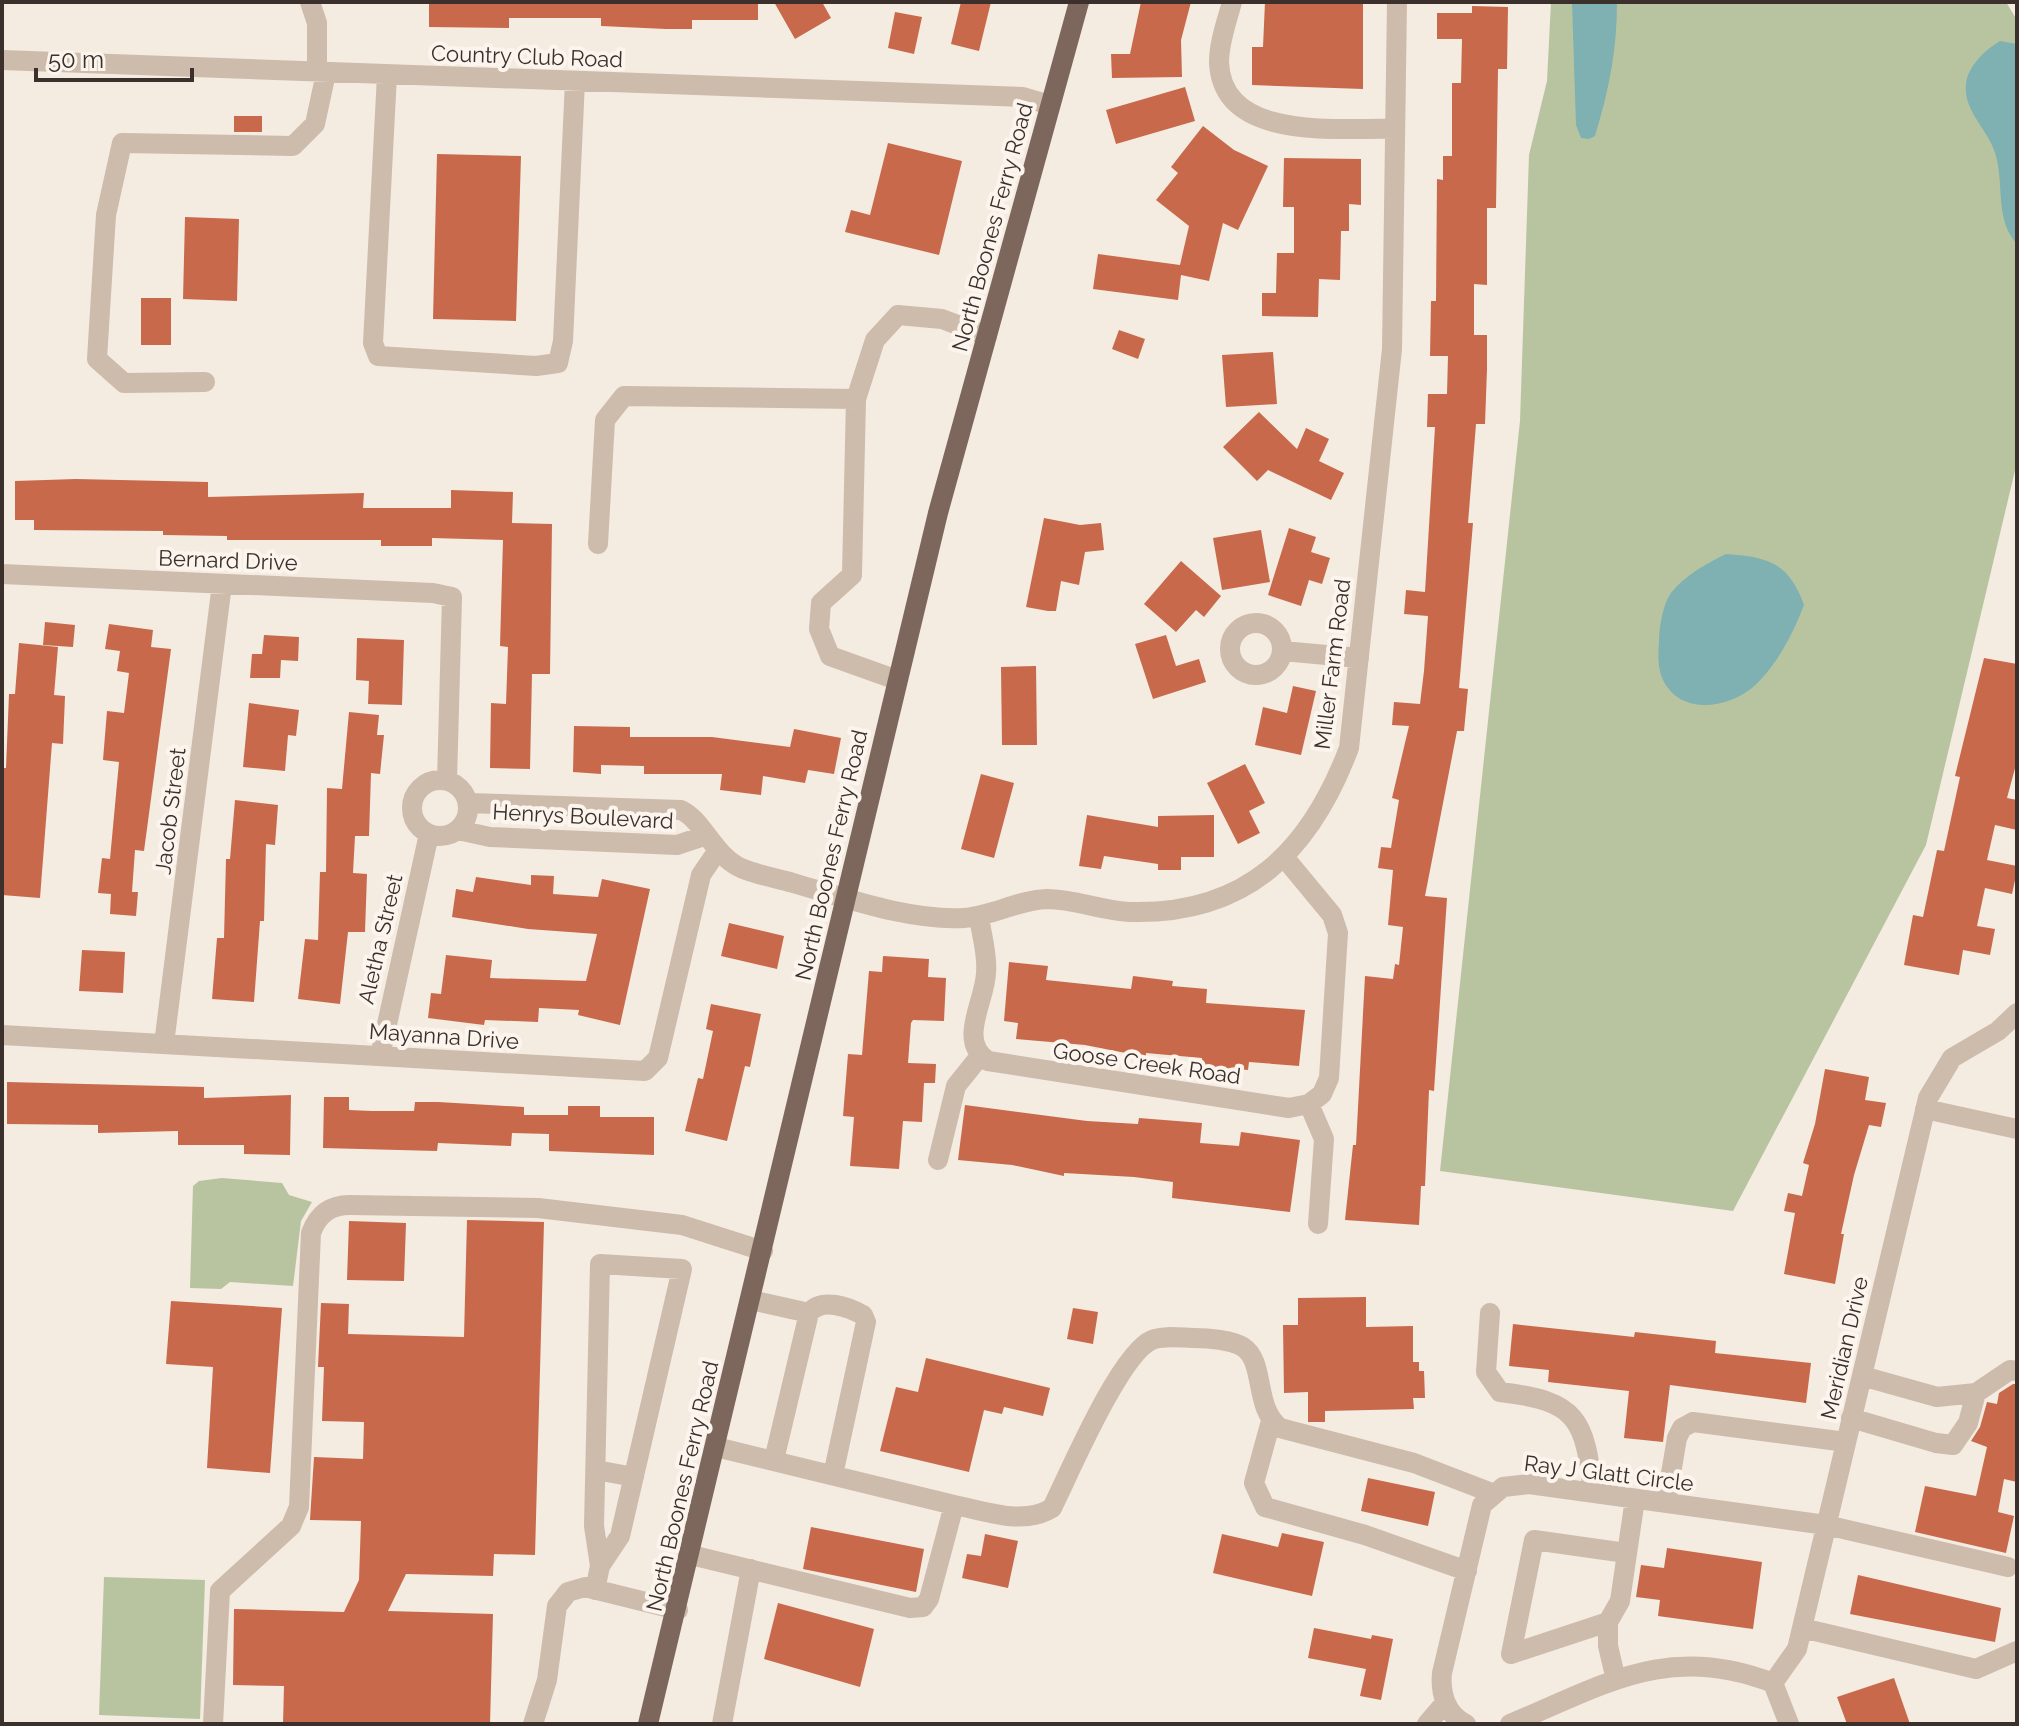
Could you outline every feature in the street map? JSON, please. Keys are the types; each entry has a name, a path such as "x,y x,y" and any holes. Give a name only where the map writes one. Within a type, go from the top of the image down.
{"main road":[{"name":"North Boones Ferry Road","path":"648,1724 678,1610 897,680 1079,2"}],"street":[{"path":"205,382 124,383 97,359 106,215 122,143 293,146 315,124 322,72 317,23 310,2"},
{"path":"1232,2 1219,63 1227,89 1248,113 1275,125 1395,129"},
{"name":"Miller Farm Road","path":"847,897 933,916 979,916 1020,903 1049,899 1112,911 1176,910 1217,899 1248,884 1284,857 1313,825 1331,795 1349,748 1391,362 1397,2"},
{"name":"Country Club Road","path":"2,60 1023,97 1050,105"},
{"path":"387,75 373,343 378,356 536,366 558,363 563,341 575,81"},
{"path":"897,680 830,656 819,629 821,603 852,575 856,399 875,340 898,315 942,319 987,336"},
{"path":"598,544 605,420 624,396 856,399"},
{"name":"Bernard Drive","path":"2,574 433,593 452,597 447,781"},
{"name":"Jacob Street","path":"164,1044 222,584"},
{"path":"1283,651 1359,658"},
{"path":"433,780 447,781 461,788 468,803 467,815 458,830 439,836 429,834 416,821 412,811 415,795 433,780"},
{"name":"Henrys Boulevard","path":"468,803 681,810 690,814 711,843 746,870 847,897"},
{"name":"Henrys Boulevard","path":"458,830 490,837 677,845 711,843"},
{"name":"Aletha Street","path":"380,1056 429,834"},
{"name":"Mayanna Drive","path":"2,1035 637,1072 650,1070 658,1058 711,843"},
{"path":"1284,857 1332,915 1338,933 1329,1078 1322,1094 1309,1104 1324,1139 1318,1224"},
{"path":"938,1160 956,1086 980,1056 974,1031 987,970 979,916"},
{"name":"Meridian Drive","path":"1773,1683 1797,1649 1925,1109 1944,1066 1966,1047 1998,1031 2017,1013"},
{"name":"Goose Creek Road","path":"980,1056 1014,1068 1289,1108 1309,1104"},
{"path":"1925,1109 2017,1129"},
{"path":"213,1724 220,1591 291,1526 299,1507 311,1233 321,1214 340,1205 538,1208 682,1225 763,1251"},
{"path":"595,1590 600,1566 594,1526 600,1264 682,1269 620,1536 600,1566"},
{"path":"751,1300 809,1313"},
{"path":"774,1460 809,1313 813,1307 833,1305 863,1315 866,1322 833,1475"},
{"path":"1490,1313 1486,1372 1500,1392 1532,1396 1566,1409 1587,1438 1593,1493"},
{"path":"716,1447 954,1505 1037,1517 1052,1508 1111,1390 1135,1354 1153,1339 1205,1338 1242,1346 1252,1356 1262,1403 1271,1421 1280,1428 1414,1463 1492,1493 1482,1505 1442,1673 1441,1689 1445,1703 1457,1720 1466,1724"},
{"path":"1863,1370 1937,1397 1976,1393 2010,1370 2017,1371"},
{"path":"1851,1418 1936,1443 1953,1445 1968,1423 1976,1393"},
{"path":"1271,1421 1254,1483 1265,1507 1365,1535 1467,1571"},
{"path":"1666,1503 1677,1438 1682,1428 1693,1422 1846,1442"},
{"path":"596,1470 634,1477"},
{"name":"Ray J Glatt Circle","path":"1492,1493 1503,1487 1529,1484 1826,1525 2008,1567"},
{"path":"1616,1680 1608,1646 1608,1622 1620,1601 1635,1499"},
{"path":"691,1555 910,1608 923,1607 929,1599 954,1505"},
{"path":"1608,1622 1511,1654 1534,1540 1626,1553"},
{"path":"722,1724 751,1569"},
{"path":"533,1724 547,1680 557,1606 576,1589 595,1590 678,1610"},
{"path":"1802,1628 1976,1669 2017,1651"},
{"path":"1510,1724 1555,1715 1616,1680 1642,1670 1683,1666 1755,1676 1773,1683 1789,1724"},
{"path":"1427,1724 1445,1703"}],"green space":[{"path":"1551,2 2006,2 2017,20 2017,462 1926,845 1733,1211 1440,1171 1520,421 1529,155 1547,81"},
{"path":"222,1178 282,1183 289,1195 312,1202 301,1221 293,1286 230,1282 221,1289 190,1288 193,1186 199,1181"},
{"path":"104,1577 205,1580 200,1719 99,1715"}],"water":[{"path":"1572,2 1617,2 1616,37 1608,86 1595,136 1589,139 1581,138 1576,125"},
{"path":"2000,41 2017,44 2017,244 2010,235 2003,214 1993,146 1972,112 1966,94 1967,77 1974,65"},
{"path":"1726,554 1754,557 1776,565 1792,580 1804,605 1783,650 1752,688 1721,703 1698,705 1676,696 1662,677 1659,659 1661,623 1671,593 1696,570"}],"building":[{"path":"429,2 758,2 758,20 692,20 692,29 601,26 601,18 509,18 509,28 429,27"},
{"path":"774,2 822,2 831,18 795,39"},
{"path":"961,2 991,2 979,51 951,44"},
{"path":"1141,2 1191,2 1181,40 1182,77 1112,78 1111,54 1130,54"},
{"path":"1265,2 1363,2 1363,89 1252,85 1252,47 1263,47"},
{"path":"1472,6 1508,7 1507,69 1498,69 1496,208 1487,208 1487,285 1474,284 1474,335 1487,335 1487,369 1485,424 1476,424 1468,523 1473,523 1459,688 1468,689 1464,731 1457,731 1425,896 1447,898 1434,1091 1429,1090 1425,1186 1421,1186 1419,1225 1345,1220 1353,1145 1356,1145 1365,976 1393,979 1395,964 1399,965 1403,927 1388,925 1393,870 1378,868 1381,847 1391,848 1399,800 1392,798 1409,726 1392,725 1394,702 1420,704 1424,671 1428,616 1404,614 1406,590 1425,592 1435,427 1427,427 1428,394 1447,394 1448,356 1430,356 1431,301 1436,301 1437,179 1443,180 1443,156 1452,156 1452,83 1461,83 1462,39 1437,39 1437,13 1472,13"},
{"path":"895,12 922,17 914,54 888,48"},
{"path":"1185,87 1195,121 1116,144 1106,110"},
{"path":"234,116 262,116 262,132 234,132"},
{"path":"1203,126 1234,150 1268,166 1238,230 1223,223 1209,281 1181,275 1178,300 1093,289 1098,254 1180,265 1189,226 1156,200 1178,173 1171,167"},
{"path":"888,143 962,161 939,255 845,232 851,210 870,215"},
{"path":"437,154 521,156 516,321 433,319"},
{"path":"1284,158 1361,159 1361,205 1349,204 1349,231 1341,231 1340,280 1319,279 1318,317 1262,316 1262,293 1276,293 1277,253 1294,253 1294,207 1283,207"},
{"path":"185,217 239,219 237,301 183,299"},
{"path":"141,298 171,298 171,345 141,345"},
{"path":"1119,330 1145,339 1138,359 1112,349"},
{"path":"1273,352 1277,404 1226,407 1222,355"},
{"path":"1259,412 1297,449 1306,428 1329,439 1319,461 1344,473 1331,500 1268,470 1257,481 1223,447"},
{"path":"15,481 208,482 208,497 364,493 363,508 451,508 451,490 513,492 512,523 552,524 550,674 532,674 530,769 490,768 491,703 506,704 508,647 500,646 503,540 432,538 432,546 381,546 381,540 227,540 227,536 163,535 163,531 34,530 34,520 15,520"},
{"path":"1044,518 1080,525 1101,523 1104,550 1085,552 1079,585 1061,581 1056,611 1026,607"},
{"path":"1289,528 1316,537 1311,552 1330,558 1322,584 1309,580 1301,606 1268,595"},
{"path":"1261,530 1270,582 1222,590 1213,538"},
{"path":"1181,561 1221,596 1204,617 1196,610 1176,632 1144,604"},
{"path":"45,622 75,625 73,647 43,645"},
{"path":"109,624 153,630 151,647 171,649 144,851 135,850 132,892 138,892 136,916 110,914 111,894 98,893 102,858 110,859 119,762 103,760 107,711 124,713 129,673 117,671 120,651 105,649"},
{"path":"264,635 299,637 298,661 281,660 280,678 250,678 252,654 262,654"},
{"path":"1166,635 1176,666 1199,659 1206,682 1153,699 1135,644"},
{"path":"357,638 404,640 402,705 368,704 369,681 356,680"},
{"path":"19,643 58,647 54,695 65,696 63,744 52,743 40,898 2,895 2,768 6,768 9,694 15,694"},
{"path":"1984,658 2017,664 2017,761 2007,798 2017,800 2017,830 1995,825 1987,860 2017,866 2017,871 2012,894 1985,888 1977,926 1995,929 1990,955 1963,950 1959,975 1904,965 1913,915 1923,917 1937,850 1944,851 1960,777 1955,776"},
{"path":"1036,666 1037,745 1002,745 1001,667"},
{"path":"1293,686 1316,691 1301,755 1255,745 1263,707 1287,713"},
{"path":"249,703 299,710 296,736 288,735 285,771 243,767"},
{"path":"349,712 379,715 377,735 384,735 380,774 371,773 369,836 355,836 353,873 367,874 365,932 348,932 340,1004 298,999 305,939 318,940 320,872 326,872 327,788 342,789"},
{"path":"574,726 630,727 630,737 712,737 790,747 794,729 841,738 834,774 808,770 805,783 763,776 761,795 720,790 722,774 644,774 644,766 601,765 601,774 573,772"},
{"path":"1245,764 1265,803 1249,811 1260,833 1238,844 1207,783"},
{"path":"981,774 1014,783 994,858 961,849"},
{"path":"235,800 278,805 275,845 266,844 264,921 260,921 254,1002 212,999 217,938 224,938 226,859 230,859"},
{"path":"1087,815 1158,827 1158,816 1214,815 1214,857 1181,857 1181,870 1158,870 1158,864 1104,856 1101,869 1079,866"},
{"path":"531,875 554,876 553,894 598,897 602,879 650,889 620,1025 578,1015 579,1010 539,1008 538,1022 485,1020 484,1025 428,1018 431,993 441,994 446,955 492,960 490,978 586,981 597,934 528,929 452,917 456,889 473,892 476,877 531,885"},
{"path":"729,923 784,936 777,969 721,956"},
{"path":"82,950 125,952 123,993 79,991"},
{"path":"883,956 929,959 928,977 946,978 944,1021 913,1020 911,1023 908,1063 936,1064 935,1083 924,1083 922,1122 903,1121 899,1169 850,1166 854,1117 843,1116 848,1054 862,1055 869,971 882,972"},
{"path":"1009,962 1048,966 1046,980 1131,989 1133,976 1173,981 1172,986 1207,989 1206,1003 1305,1010 1299,1066 1249,1062 1248,1070 1202,1066 1202,1058 1146,1053 1146,1057 1085,1045 1016,1039 1018,1023 1004,1021"},
{"path":"711,1004 761,1014 750,1067 745,1066 727,1141 685,1131 698,1078 703,1079 713,1031 706,1029"},
{"path":"1825,1069 1869,1077 1865,1100 1886,1103 1881,1127 1869,1125 1854,1175 1841,1234 1844,1234 1835,1284 1784,1274 1795,1213 1784,1211 1788,1193 1802,1196 1809,1165 1803,1163 1815,1124"},
{"path":"7,1082 204,1087 204,1098 291,1095 290,1155 244,1154 244,1145 178,1145 178,1131 98,1133 98,1125 7,1124"},
{"path":"324,1097 349,1097 349,1110 372,1111 414,1111 415,1102 438,1102 524,1107 524,1115 568,1115 568,1106 600,1106 600,1117 654,1117 654,1155 549,1151 549,1134 512,1133 511,1146 438,1143 437,1151 323,1148"},
{"path":"965,1105 1087,1121 1138,1124 1139,1118 1202,1123 1200,1143 1239,1146 1241,1132 1300,1140 1290,1212 1172,1198 1173,1182 1064,1173 1064,1176 1012,1165 958,1160"},
{"path":"467,1220 544,1222 535,1555 494,1554 493,1576 406,1574 388,1611 493,1614 490,1724 283,1724 284,1686 233,1685 234,1609 344,1612 359,1580 361,1521 310,1520 314,1457 363,1459 364,1422 322,1421 324,1367 318,1367 321,1303 349,1304 348,1334 464,1337"},
{"path":"349,1221 406,1223 404,1281 347,1280"},
{"path":"1366,1297 1366,1327 1413,1326 1413,1362 1419,1362 1419,1371 1424,1371 1425,1398 1413,1398 1414,1409 1325,1411 1325,1422 1308,1422 1308,1392 1284,1393 1283,1325 1298,1325 1298,1298"},
{"path":"171,1301 282,1308 270,1473 207,1468 213,1367 166,1364"},
{"path":"1073,1308 1098,1312 1093,1344 1067,1339"},
{"path":"1513,1324 1634,1337 1635,1332 1716,1341 1715,1353 1811,1363 1806,1403 1670,1385 1663,1442 1624,1438 1629,1391 1548,1382 1549,1370 1509,1366"},
{"path":"926,1358 1050,1388 1043,1416 1004,1407 1002,1414 984,1410 969,1472 880,1451 896,1387 918,1392"},
{"path":"2017,1384 2017,1482 2004,1479 1998,1512 2014,1516 2006,1553 1915,1532 1925,1486 1976,1496 1987,1447 1971,1441 1980,1427 1987,1402 1997,1404 1999,1393"},
{"path":"1368,1478 1435,1492 1428,1526 1361,1511"},
{"path":"811,1527 924,1549 916,1592 803,1569"},
{"path":"1282,1533 1324,1542 1312,1596 1213,1573 1222,1534 1278,1547"},
{"path":"985,1534 1018,1541 1008,1588 962,1578 967,1554 981,1556"},
{"path":"1667,1548 1762,1562 1753,1629 1658,1616 1660,1600 1636,1597 1641,1565 1664,1568"},
{"path":"1858,1575 2001,1608 1995,1642 1850,1614"},
{"path":"778,1603 874,1629 860,1687 764,1659"},
{"path":"1314,1628 1371,1639 1372,1635 1393,1639 1381,1700 1360,1696 1366,1669 1308,1658"},
{"path":"1894,1678 1910,1724 1847,1724 1837,1697"}]}
